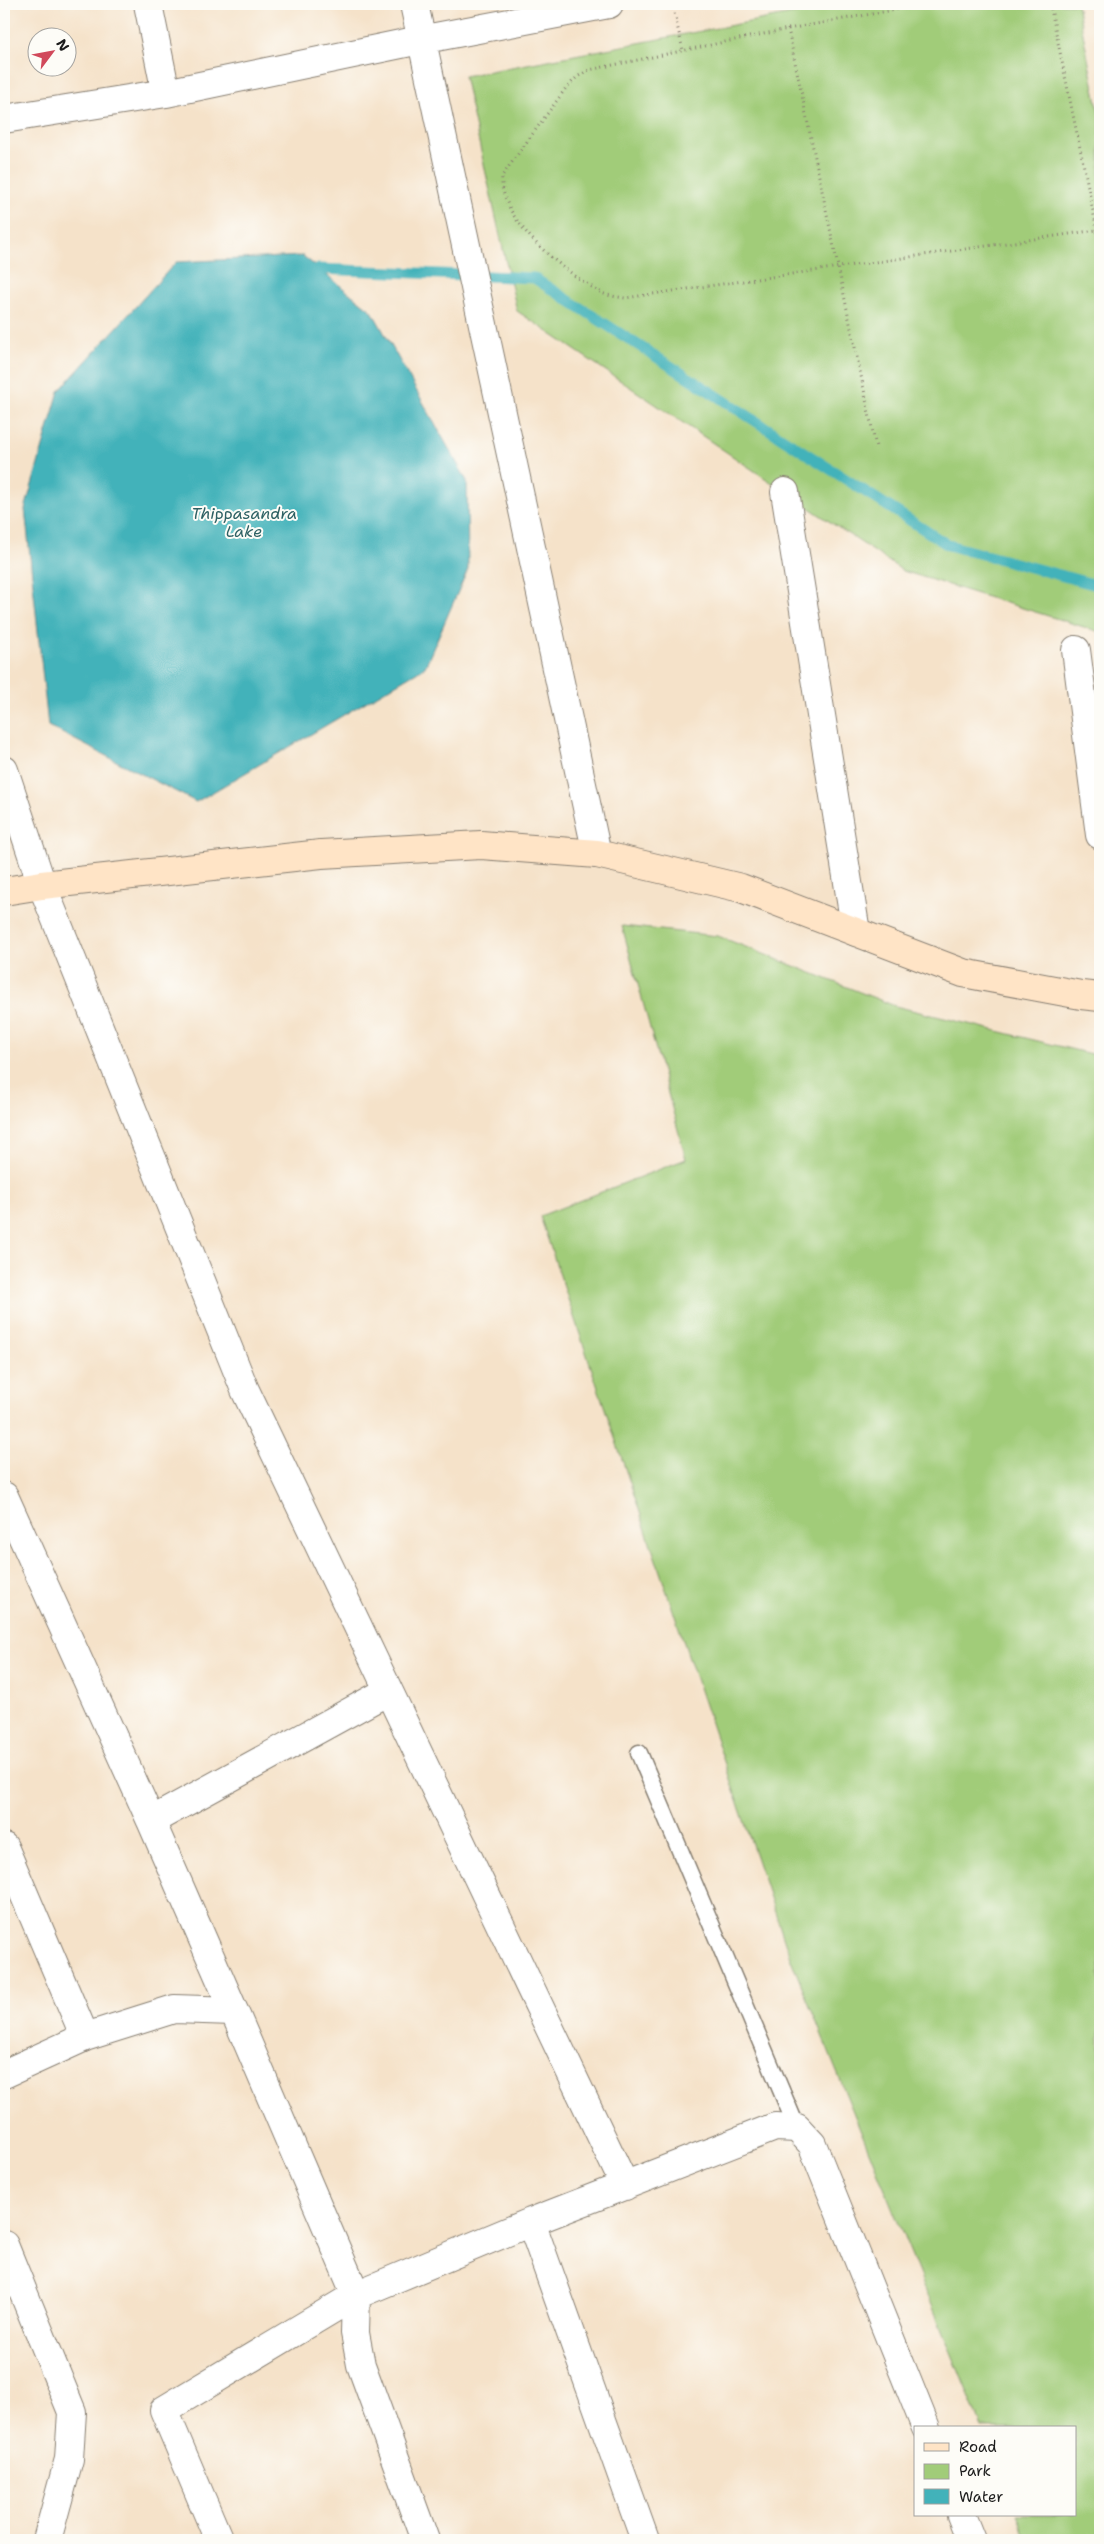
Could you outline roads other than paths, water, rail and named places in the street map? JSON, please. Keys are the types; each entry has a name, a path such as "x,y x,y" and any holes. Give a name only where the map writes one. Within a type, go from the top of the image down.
{"main road":[{"path":"4,892 42,884 321,854 481,845 597,854 741,888 963,972 1100,997"}],"street":[{"path":"148,4 166,93"},
{"path":"414,4 420,40 597,854"},
{"path":"4,119 166,93 420,40 609,4"},
{"path":"785,492 856,932"},
{"path":"1076,650 1100,835"},
{"path":"4,770 42,884 245,1390 624,2186"},
{"path":"4,1496 151,1821 356,2295 355,2333 361,2365 425,2540"},
{"path":"151,1821 388,1691"},
{"path":"4,1847 85,2037"},
{"path":"4,2074 85,2037 174,2009 234,2011"},
{"path":"219,2540 164,2410 356,2295 530,2222 775,2127 797,2128 812,2144 925,2426"},
{"path":"530,2222 645,2540"},
{"path":"4,2245 72,2412 69,2459 47,2540"},
{"path":"961,2516 971,2540"}],"lane":[{"path":"639,1753 797,2128"}],"water":[{"name":"Thippasandra Lake","path":"303,256 372,311 467,481 468,569 425,667 196,802 48,726 25,509 59,391 176,262"}],"waterway":[{"path":"319,269 534,278 948,545 1100,586"}]}
